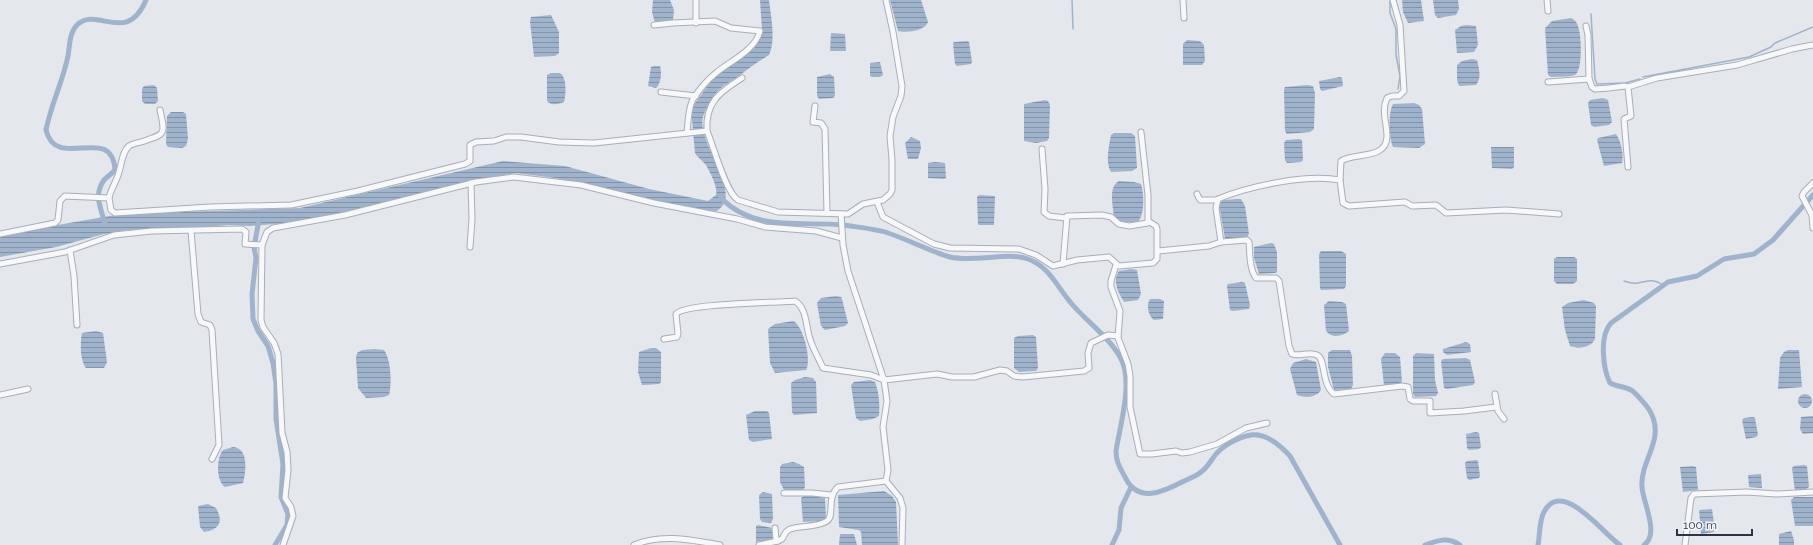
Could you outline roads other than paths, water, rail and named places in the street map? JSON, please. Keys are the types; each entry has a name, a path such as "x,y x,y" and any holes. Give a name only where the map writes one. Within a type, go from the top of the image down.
{"street":[{"path":"696,0 696,22"},
{"path":"742,78 720,92 713,102 708,115 705,131 734,198 778,212 827,213 841,215 848,214 863,204 883,200 892,190 890,136 893,117 901,96 902,86 886,0"},
{"path":"1183,0 1184,18"},
{"path":"1393,0 1400,24 1404,91 1399,96 1387,98 1385,102 1384,116 1387,137 1386,143 1374,153 1349,156 1341,161 1340,180 1343,203 1349,206 1406,202 1412,206 1436,205 1446,213 1506,210 1559,214"},
{"path":"1547,0 1548,11"},
{"path":"654,25 715,21 731,28 760,31 749,48 715,73 696,96 690,107 688,132"},
{"path":"1586,26 1588,35 1589,79 1592,87 1595,89 1628,87 1657,78 1737,65 1792,49 1813,45"},
{"path":"1548,82 1589,79"},
{"path":"1628,87 1631,116 1624,119 1628,167"},
{"path":"661,92 696,96"},
{"path":"815,106 813,122 821,123 825,129 827,213"},
{"path":"160,110 164,127 159,136 130,145 125,151 119,172 107,197 111,210 115,213 210,207 291,205 358,191 466,164 470,161 470,145 476,142 494,141 506,137 521,137 559,142 594,143 705,131"},
{"path":"1042,149 1045,189 1044,212 1049,216 1066,218 1071,216 1102,215 1111,217 1119,224 1129,226 1145,225 1148,221 1148,195 1141,132"},
{"path":"283,545 292,523 292,511 285,498 288,470 282,433 278,354 274,343 263,327 261,320 261,245 267,232 273,228 332,218 471,183 514,177 566,183 654,203 727,216 765,227 816,231 842,238"},
{"path":"1197,194 1200,200 1217,200 1222,197 1257,187 1285,182 1305,179 1340,180"},
{"path":"470,247 472,219 471,183"},
{"path":"1813,183 1804,192 1803,199 1809,208 1813,228"},
{"path":"0,234 52,224 58,220 60,201 62,197 107,197"},
{"path":"1217,200 1216,208 1221,242"},
{"path":"876,202 883,217 934,244 950,248 1019,250 1036,255 1053,266 1077,260 1109,257 1111,257 1116,265"},
{"path":"841,215 842,238 850,278 880,364 884,380 887,401 884,427 888,470 886,481 900,498 902,508 902,545"},
{"path":"1063,264 1066,218"},
{"path":"1116,265 1153,263 1157,259 1158,229 1148,221"},
{"path":"0,264 70,250 114,235 152,231 242,230 246,232 245,244 261,245"},
{"path":"191,231 198,314 201,322 210,324 212,330 219,445 212,459"},
{"path":"1158,252 1209,246 1221,242 1247,240 1249,242 1252,269 1256,278 1276,278 1279,281 1289,346 1292,354 1298,356 1308,354 1317,355 1322,359 1325,378 1328,386 1334,394 1402,386 1408,387 1410,399 1413,401 1430,401 1430,414 1496,407"},
{"path":"70,250 74,276 77,325"},
{"path":"1116,265 1111,280 1111,287 1120,311 1118,342 1128,364 1130,376 1130,407 1140,454 1176,451 1182,453 1190,452 1217,444 1246,428 1267,424"},
{"path":"664,339 676,337 678,334 676,314 684,309 795,301 798,302 803,312 810,339 823,368 871,375 884,380 937,374 952,377 974,378 996,370 1006,371 1014,376 1023,377 1084,371 1089,368 1088,353 1090,343 1108,335 1118,336"},
{"path":"0,395 28,389"},
{"path":"1495,394 1496,407 1499,415 1504,419"},
{"path":"759,545 781,541 786,532 790,529 821,524 828,520 832,495 838,487 886,481"},
{"path":"1685,545 1691,498 1694,494 1736,492 1776,494 1813,492"},
{"path":"784,493 832,495"},
{"path":"775,528 776,539 778,541"},
{"path":"634,545 655,539 670,538 698,540 720,545"}],"water":[{"path":"653,0 670,0 674,10 673,20 671,22 655,23 652,12"},
{"path":"760,0 769,0 773,35 769,55 721,88 710,101 703,117 703,128 706,140 723,180 726,192 724,203 717,211 693,210 555,178 516,173 464,182 355,212 308,221 250,226 228,225 179,229 129,230 104,234 56,247 0,257 0,235 121,214 300,208 503,161 565,166 649,189 708,201 716,195 716,188 706,165 695,153 691,109 713,78 755,47 762,30"},
{"path":"890,0 921,0 928,22 926,25 915,31 898,31"},
{"path":"1402,0 1421,0 1424,21 1408,23 1403,12"},
{"path":"1433,0 1458,0 1459,9 1456,15 1438,18 1435,15"},
{"path":"551,15 559,32 559,53 555,56 534,57 530,21 531,17"},
{"path":"1571,18 1576,21 1580,32 1581,57 1578,70 1576,74 1571,76 1551,77 1548,75 1545,28 1552,21"},
{"path":"1461,26 1476,26 1478,45 1474,52 1457,53 1455,30"},
{"path":"831,33 845,34 846,51 830,51"},
{"path":"1187,40 1200,41 1204,45 1205,61 1202,65 1183,65 1183,44"},
{"path":"954,42 969,42 972,62 971,64 957,66 955,64 953,44"},
{"path":"1472,59 1477,60 1480,73 1478,82 1476,85 1459,86 1457,80 1457,65 1462,61"},
{"path":"880,62 883,75 880,77 870,76 870,63"},
{"path":"660,66 661,71 661,78 656,88 648,86 651,67"},
{"path":"551,73 560,73 564,79 564,102 553,104 547,101 547,75"},
{"path":"830,74 834,77 835,96 833,98 819,99 817,96 817,77"},
{"path":"1340,77 1342,78 1343,86 1322,91 1320,89 1319,81"},
{"path":"154,85 157,88 158,101 155,104 145,104 142,101 142,89 144,86"},
{"path":"1307,85 1313,86 1315,93 1314,129 1310,132 1287,134 1285,131 1285,87"},
{"path":"1603,98 1608,100 1612,122 1609,125 1594,127 1591,125 1588,103 1590,100"},
{"path":"1045,100 1048,101 1050,105 1049,138 1047,141 1036,143 1024,141 1024,104"},
{"path":"1414,103 1419,105 1422,109 1425,144 1419,148 1393,147 1390,126 1391,108 1393,104"},
{"path":"171,112 183,112 186,114 188,139 186,146 182,148 168,147 166,144 167,116"},
{"path":"1114,133 1131,133 1135,136 1137,168 1132,171 1111,172 1109,168 1108,154 1111,135"},
{"path":"1616,134 1622,148 1622,163 1604,166 1597,140 1598,138"},
{"path":"911,137 920,141 921,148 918,159 908,159 905,143"},
{"path":"1286,140 1302,140 1303,160 1301,162 1287,163 1285,160 1284,143"},
{"path":"1491,147 1514,147 1514,167 1512,169 1492,168"},
{"path":"928,163 945,163 946,178 928,178"},
{"path":"1119,181 1141,184 1143,203 1142,214 1138,222 1125,222 1116,220 1114,217 1112,192 1113,187"},
{"path":"979,195 995,196 994,225 978,224 977,197"},
{"path":"1241,199 1245,206 1249,234 1247,237 1225,239 1219,204 1224,200"},
{"path":"1271,243 1274,244 1277,252 1277,272 1259,274 1254,258 1254,247"},
{"path":"1321,251 1341,251 1346,254 1346,286 1344,289 1321,290 1319,254"},
{"path":"1557,257 1574,257 1577,259 1577,281 1573,284 1557,284 1554,281 1554,259"},
{"path":"1131,269 1137,270 1141,294 1138,300 1124,302 1118,290 1116,279 1119,271"},
{"path":"1245,283 1250,305 1249,309 1230,310 1227,286 1228,284"},
{"path":"836,296 841,297 842,299 848,323 845,326 825,330 821,326 817,303 821,298"},
{"path":"1150,299 1160,299 1164,301 1163,319 1154,320 1150,316 1148,307"},
{"path":"1584,300 1594,303 1596,306 1595,338 1591,344 1585,347 1570,346 1565,330 1562,307 1568,303"},
{"path":"1329,301 1342,302 1346,304 1349,331 1344,334 1334,336 1328,334 1326,331 1324,305"},
{"path":"793,321 800,329 806,343 808,365 806,370 775,373 770,363 768,329 775,324"},
{"path":"96,331 103,333 107,362 104,368 86,368 81,352 82,333"},
{"path":"1033,335 1036,337 1038,368 1036,371 1019,372 1014,368 1014,338 1018,336"},
{"path":"1466,342 1470,344 1471,352 1447,355 1443,352 1443,349"},
{"path":"656,348 661,352 661,382 659,384 642,385 638,372 639,352"},
{"path":"362,350 384,350 386,354 391,378 390,390 389,395 384,397 366,398 358,388 356,358 357,353"},
{"path":"1332,350 1350,350 1352,356 1353,385 1351,389 1334,390 1328,367 1328,353"},
{"path":"1788,350 1799,350 1802,387 1778,389 1780,358 1784,352"},
{"path":"1385,353 1395,353 1400,357 1402,382 1384,385 1381,359"},
{"path":"1416,353 1434,354 1435,380 1438,393 1436,396 1415,397 1413,394 1413,356"},
{"path":"1466,358 1470,360 1475,382 1473,385 1447,389 1444,388 1441,361 1443,359"},
{"path":"1306,359 1316,362 1321,390 1316,395 1303,397 1297,395 1290,369 1293,363"},
{"path":"805,377 813,378 816,382 817,413 794,415 792,412 791,383"},
{"path":"870,380 875,382 877,390 879,416 873,419 860,421 856,418 851,385 854,382"},
{"path":"1802,394 1808,394 1812,398 1812,404 1808,408 1802,408 1798,404 1798,398"},
{"path":"755,411 767,411 769,413 772,439 753,442 749,440 746,415"},
{"path":"1813,416 1813,433 1803,434 1800,429 1801,417"},
{"path":"1744,418 1755,418 1758,435 1756,437 1746,439 1742,420"},
{"path":"1476,432 1479,433 1481,447 1479,449 1469,450 1467,448 1466,434"},
{"path":"233,447 238,448 244,456 245,467 243,483 225,487 220,480 218,470 219,459 223,450"},
{"path":"1467,461 1478,461 1480,476 1479,478 1469,480 1467,478 1465,463"},
{"path":"793,462 804,467 805,487 803,490 784,490 780,482 780,467 782,464"},
{"path":"1794,466 1807,466 1809,487 1797,492 1795,491 1792,468"},
{"path":"1680,467 1696,467 1698,490 1683,492"},
{"path":"1761,474 1762,488 1749,487 1748,475"},
{"path":"884,491 892,496 896,502 898,545 862,545 861,532 859,530 839,527 838,495"},
{"path":"763,492 772,494 773,519 771,523 762,522 760,519 759,495"},
{"path":"805,495 825,498 826,517 822,521 803,522 801,498"},
{"path":"1794,497 1813,497 1813,526 1795,526 1791,500"},
{"path":"208,504 216,508 220,521 216,527 204,532 200,527 198,506"},
{"path":"1712,509 1715,530 1714,532 1701,534 1699,510"},
{"path":"758,525 772,528 773,540 756,542 756,526"},
{"path":"1791,531 1794,545 1779,545 1779,534"},
{"path":"840,534 854,534 857,545 839,545"}],"waterway":[{"path":"105,224 98,196 104,180 115,169 111,156 104,149 71,149 60,147 52,142 46,130 66,65 71,35 75,27 86,20 94,19 121,23 130,20 138,13 146,0"},
{"path":"1072,0 1073,29"},
{"path":"1390,0 1390,13 1396,29 1396,55 1400,76 1398,89"},
{"path":"1591,14 1595,79 1597,84 1625,83 1640,79"},
{"path":"1643,77 1749,57 1771,47 1775,43 1813,27"},
{"path":"1644,545 1649,540 1651,526 1643,494 1642,477 1654,442 1655,423 1650,411 1633,391 1610,383 1603,353 1607,329 1611,323 1668,282 1697,276 1724,259 1754,254 1773,240 1813,195"},
{"path":"721,198 734,209 748,216 763,220 779,223 828,224 866,228 888,233 950,257 970,259 1011,256 1028,259 1036,263 1048,272 1071,303 1103,335 1120,357 1124,367 1126,390 1116,455 1121,469 1131,486 1144,493 1159,492 1167,489 1199,474 1206,468 1219,451 1232,442 1251,435 1262,436 1277,444 1290,456 1340,545"},
{"path":"259,220 254,247 256,258 252,294 253,319 258,331 268,346 273,363 276,384 276,419 283,464 281,497 288,514 287,525 275,545"},
{"path":"1624,281 1631,283 1653,281 1663,285"},
{"path":"1112,545 1119,530 1121,508 1131,487"},
{"path":"1538,545 1540,524 1544,512 1552,503 1561,501 1572,505 1583,512 1620,545"},
{"path":"1425,545 1443,540 1456,542 1460,545"}]}
